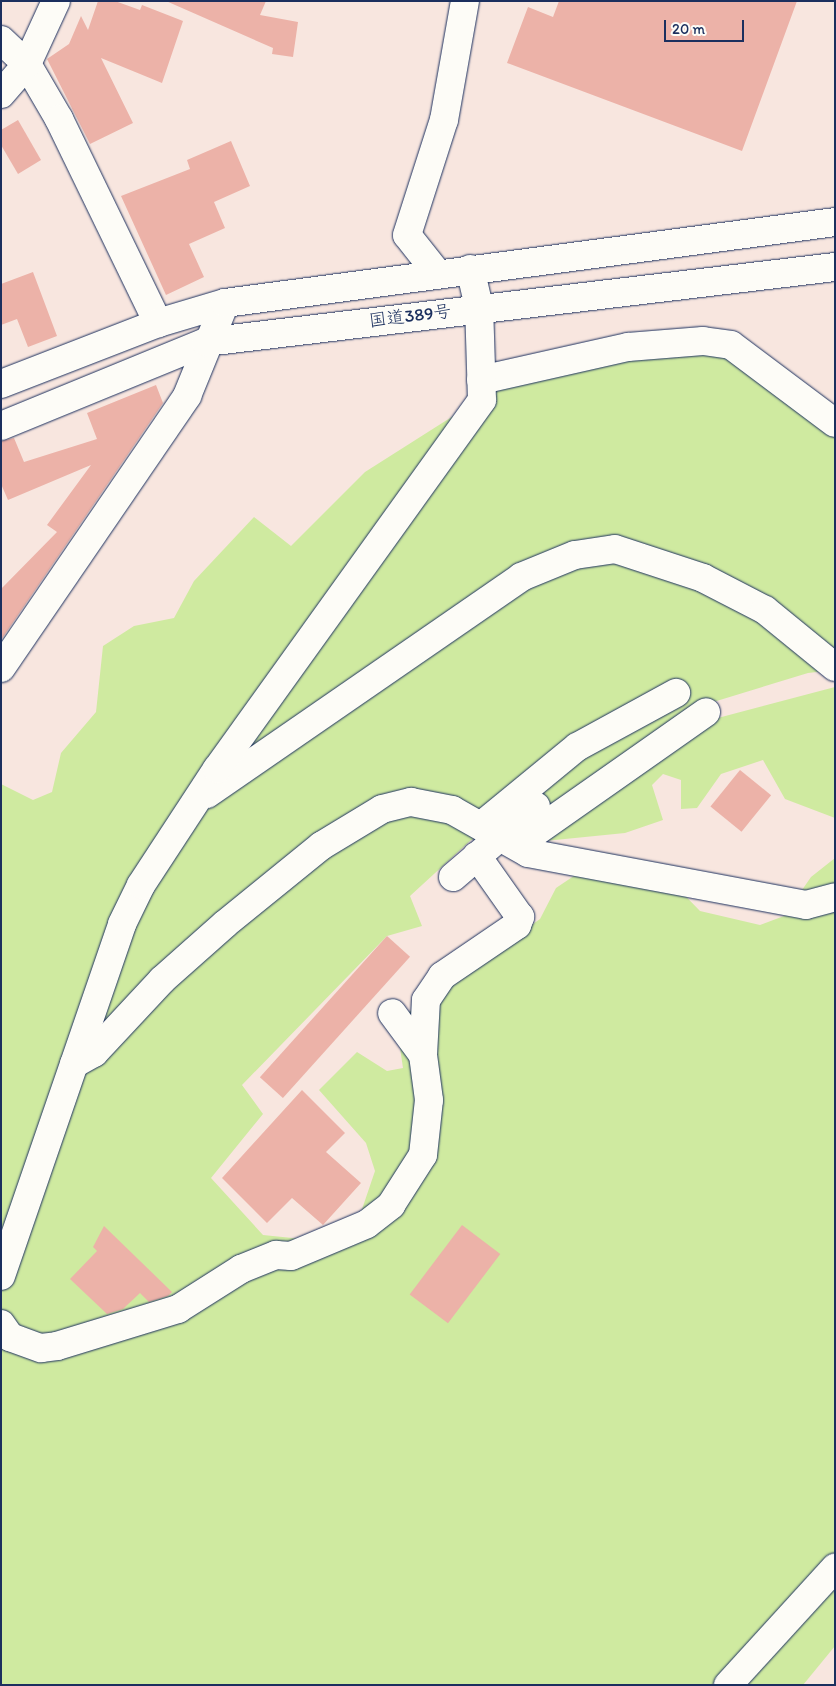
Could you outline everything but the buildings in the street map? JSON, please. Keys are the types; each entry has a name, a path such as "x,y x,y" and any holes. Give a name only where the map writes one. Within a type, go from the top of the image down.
{"main road":[{"path":"1,94 27,64 56,1"},
{"path":"437,273 407,235 444,120 466,1"},
{"path":"1,40 27,64 158,323"},
{"path":"1,384 158,323 225,303 437,273 835,222"},
{"name":"国道389号","path":"1,426 206,342 479,307 835,267"},
{"path":"1,1276 122,924 142,885 196,802 482,400 479,307 470,269"},
{"path":"1,668 187,396 206,342 225,303"},
{"path":"481,380 628,347 703,340 731,345 835,423"},
{"path":"196,802 521,577 575,555 615,549 703,578 765,610 835,667"},
{"path":"500,835 577,747 676,693"},
{"path":"500,835 706,712"},
{"path":"74,1064 94,1053 162,980 225,924 321,846 382,809 412,802 452,810 500,835 528,853 806,905 835,897"},
{"path":"453,876 536,806"},
{"path":"1,1324 10,1337 41,1348 57,1346 178,1309 241,1269 276,1255 291,1256 367,1224 391,1205 423,1155 429,1100 423,1055 426,1000 442,976 517,925 520,917 477,856"},
{"path":"392,1013 423,1055"},
{"path":"728,1685 835,1568"}],"green space":[{"path":"715,349 835,436 835,670 808,673 697,707 526,823 471,840 410,896 422,926 387,936 242,1085 263,1114 211,1178 263,1235 312,1240 359,1218 375,1171 366,1143 319,1090 357,1052 387,1071 403,1068 399,1041 388,1027 540,919 556,888 608,853 659,869 700,911 760,925 784,916 811,877 835,858 835,1553 712,1685 1,1685 1,784 33,800 52,792 61,753 96,712 103,646 134,626 174,618 194,581 254,517 291,546 365,472 502,385 619,355"},
{"path":"835,687 835,818 785,799 763,760 721,774 697,808 681,809 681,780 663,774 652,785 663,820 625,833 545,841 714,719"},
{"path":"835,1587 835,1646 803,1685 744,1685"}]}
